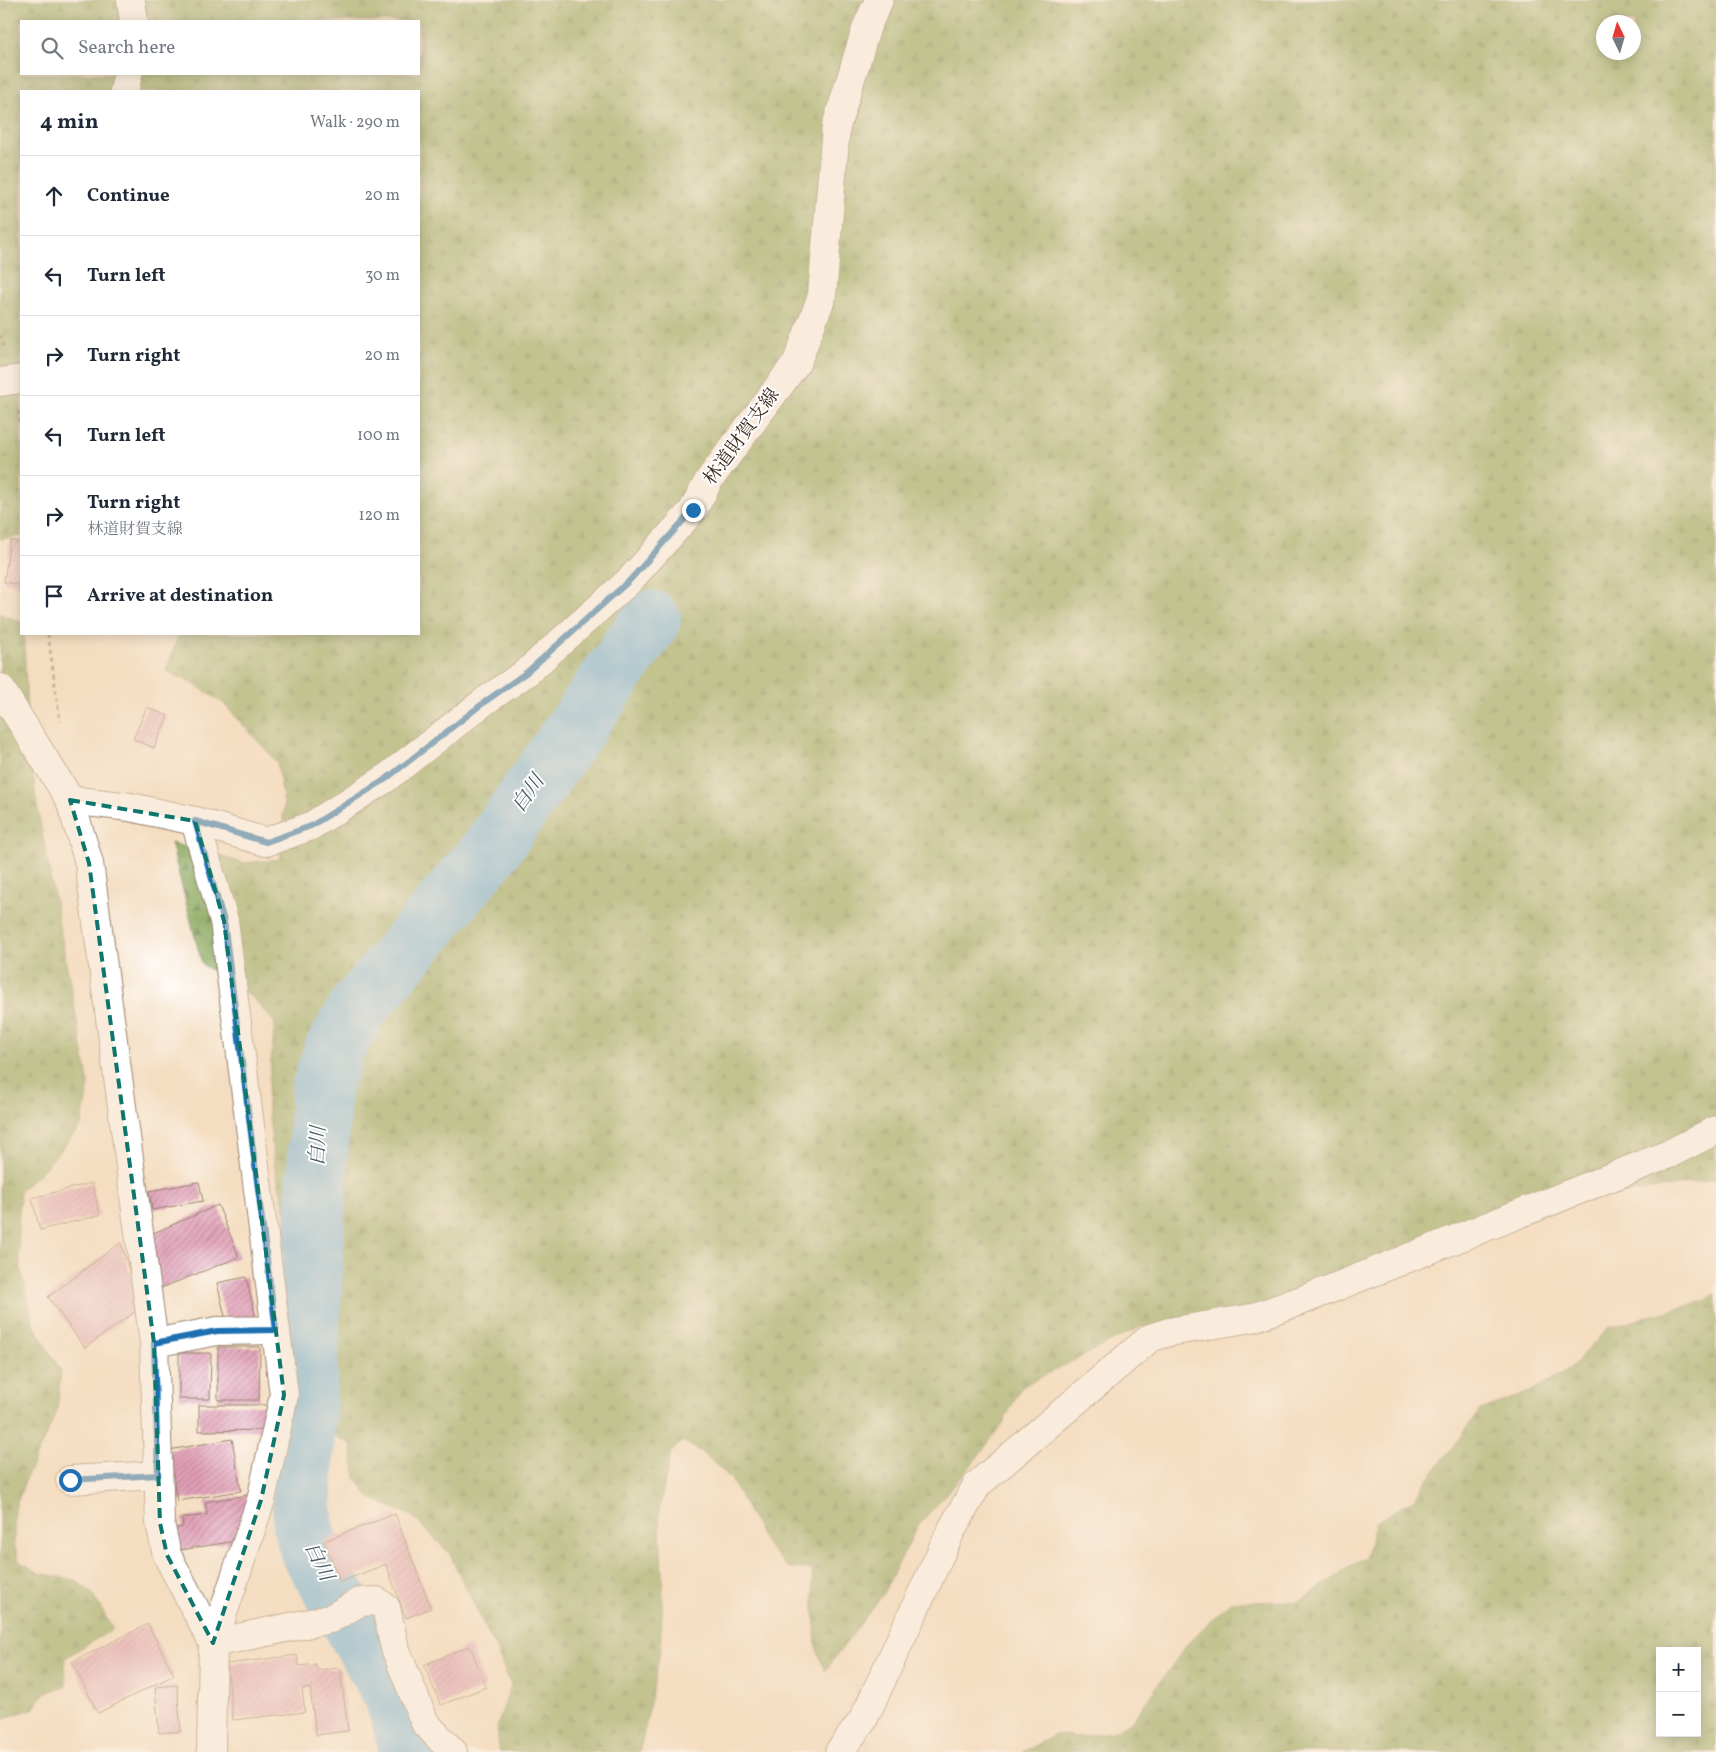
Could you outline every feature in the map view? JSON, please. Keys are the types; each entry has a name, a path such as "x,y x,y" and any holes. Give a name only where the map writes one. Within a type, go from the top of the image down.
{"street":[{"path":"131,0 134,20"},
{"name":"林道財賀支線","path":"70,800 130,807 195,821 266,842 311,826 386,779 486,701 527,672 629,581 693,510 709,480 797,362 822,296 836,127 867,26 879,0"},
{"path":"124,90 128,75"},
{"path":"0,688 70,800 89,863 154,1343 160,1522 168,1556 213,1643"},
{"path":"195,821 224,921 284,1395 261,1500 213,1643 211,1752"},
{"path":"839,1752 862,1720 951,1531 977,1485 1150,1338 1169,1332 1252,1318 1308,1298 1669,1154 1716,1130"},
{"path":"154,1343 217,1331 276,1330"},
{"path":"70,1480 158,1475"},
{"path":"213,1643 330,1619 360,1602 377,1601 386,1608 395,1648 425,1723 453,1752"}],"path":[{"path":"48,635 61,731"}],"highlighted area":[{"path":"70,800 195,821 224,921 284,1395 261,1500 213,1643 167,1555 160,1523 154,1343 89,863"}],"green space":[{"path":"0,0 1716,0 1716,1179 1552,1205 1197,1337 1142,1326 1021,1387 1002,1425 972,1464 918,1526 882,1595 825,1671 816,1647 812,1570 787,1567 766,1544 731,1479 705,1454 683,1441 671,1452 659,1510 663,1593 660,1652 639,1752 499,1752 497,1727 511,1685 494,1645 449,1553 412,1516 370,1498 356,1479 351,1444 335,1436 309,1436 318,1349 317,1337 275,1169 267,1099 275,1023 252,997 202,964 171,843 244,863 280,859 284,804 277,762 223,703 192,683 166,671 179,635 420,635 420,90 20,90 20,536 0,539"},
{"path":"0,614 20,622 20,635 24,635 27,716 36,800 89,1085 81,1126 45,1168 20,1191 18,1232 20,1266 34,1326 61,1371 57,1411 25,1481 15,1509 14,1543 19,1561 39,1573 75,1580 92,1593 113,1629 65,1658 66,1687 45,1692 33,1709 4,1718 0,1726"},
{"path":"1716,1293 1716,1752 1022,1752 1057,1734 1077,1737 1113,1732 1133,1720 1189,1642 1230,1602 1300,1601 1366,1556 1376,1522 1413,1500 1480,1410 1527,1393 1566,1372 1608,1328 1707,1300"}],"building":[{"path":"10,540 20,542 20,585 4,582"},
{"path":"147,707 168,716 154,748 133,739"},
{"path":"199,1182 203,1201 152,1210 149,1191"},
{"path":"92,1183 100,1215 40,1230 32,1198"},
{"path":"218,1205 239,1257 161,1288 142,1238"},
{"path":"121,1242 140,1308 85,1348 48,1297"},
{"path":"246,1277 257,1322 228,1329 217,1283"},
{"path":"218,1347 260,1347 259,1400 218,1400"},
{"path":"179,1353 211,1353 210,1399 179,1399"},
{"path":"199,1405 268,1405 268,1430 199,1431"},
{"path":"232,1439 241,1491 177,1501 169,1450"},
{"path":"248,1495 242,1540 174,1551 171,1529 183,1527 182,1518 207,1515 205,1502"},
{"path":"395,1514 431,1608 406,1618 386,1564 340,1582 324,1541"},
{"path":"148,1624 174,1675 98,1713 72,1662"},
{"path":"470,1646 486,1687 441,1705 424,1665"},
{"path":"297,1655 299,1666 316,1664 317,1670 340,1668 348,1731 316,1735 310,1688 302,1689 305,1712 233,1720 227,1664"},
{"path":"177,1685 181,1731 159,1733 155,1687"}],"waterway":[{"name":"白川","path":"409,1752 393,1694 310,1551 303,1527 302,1497 321,1089 334,1050 359,1007 487,855 651,620"}],"route":[{"path":"70,1480 158,1475 154,1343 217,1331 276,1330 224,921 195,821 266,842 311,826 386,779 486,701 527,672 629,581 693,510"}]}
